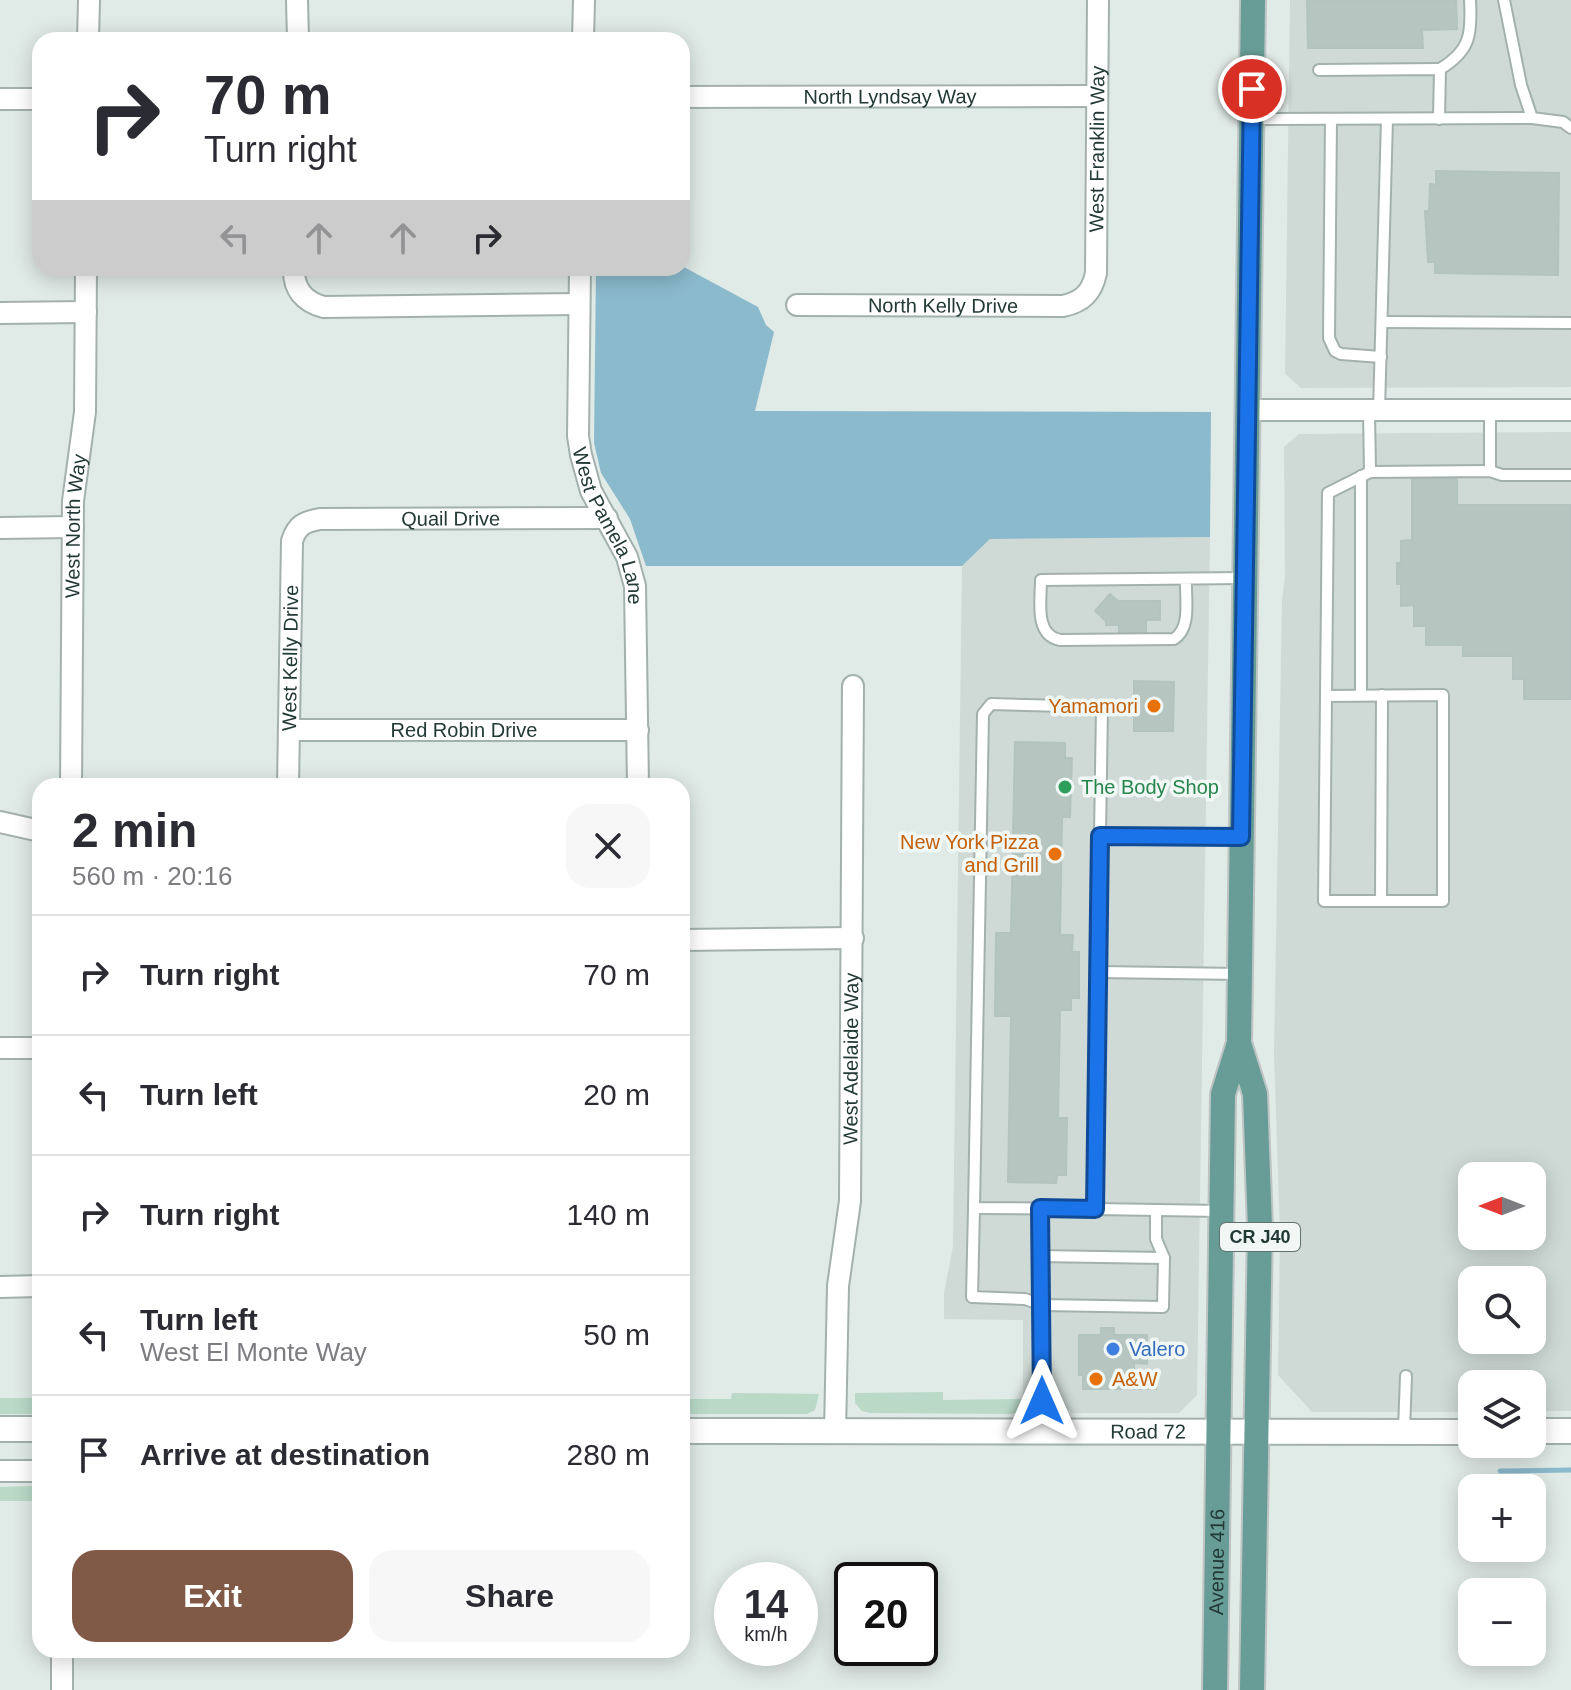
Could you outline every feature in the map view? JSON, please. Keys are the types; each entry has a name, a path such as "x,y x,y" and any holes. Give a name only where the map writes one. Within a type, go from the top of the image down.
{"main road":[{"name":"CR J40","path":"1218,1432 1223,1094 1239,1043 1253,0"},
{"name":"CR J40","path":"1239,1043 1255,1094 1260,1227 1257,1433"},
{"name":"Avenue 416","path":"1215,1690 1218,1432"},
{"name":"Avenue 416","path":"1252,1690 1257,1433"}],"street":[{"path":"88,32 89,0"},
{"path":"297,0 298,32"},
{"path":"583,32 584,0"},
{"name":"West Franklin Way","path":"1086,296 1093,286 1096,273 1098,0"},
{"name":"North Lyndsay Way","path":"690,97 1097,96"},
{"path":"0,99 32,99"},
{"name":"West North Way","path":"71,778 73,527 75,478 85,412 86,276"},
{"path":"295,276 297,288 305,298 324,307 579,304"},
{"name":"West Pamela Lane","path":"580,276 578,436 591,491 627,557 635,586 638,778"},
{"name":"North Kelly Drive","path":"797,305 1063,306 1086,296"},
{"path":"0,313 86,312"},
{"path":"1247,410 1571,410"},
{"name":"Quail Drive","path":"296,529 305,522 320,519 607,518"},
{"path":"0,528 73,527"},
{"name":"West Kelly Drive","path":"288,778 292,541 296,529"},
{"name":"West Adelaide Way","path":"835,1432 838,1286 850,1201 853,686"},
{"name":"Red Robin Drive","path":"290,730 638,730"},
{"path":"0,822 32,829"},
{"path":"690,940 853,938"},
{"path":"0,1048 32,1048"},
{"path":"0,1287 32,1286"},
{"path":"0,1429 32,1429"},
{"name":"Road 72","path":"690,1431 1458,1432"},
{"path":"1546,1431 1571,1431"},
{"path":"0,1471 32,1471"},
{"path":"62,1658 62,1690"}],"lane":[{"path":"1319,70 1440,69 1460,57 1467,38 1470,0"},
{"path":"1504,0 1521,85 1532,118"},
{"path":"1439,119 1440,69"},
{"path":"1252,119 1532,118 1563,122 1571,128"},
{"path":"1331,119 1329,338 1335,351 1341,354 1381,357"},
{"path":"1361,695 1365,474 1381,357 1387,119"},
{"path":"1383,322 1571,323"},
{"path":"1490,411 1490,471"},
{"path":"1326,696 1443,695 1443,901 1324,901 1326,696 1328,493 1365,474 1490,471 1502,475 1571,475"},
{"path":"1186,579 1185,626 1181,635 1174,639 1060,640 1050,637 1043,629 1041,580 1245,578"},
{"path":"1381,901 1382,695"},
{"path":"1095,1209 1102,707 991,704 983,714 972,1297 1025,1299 1042,1305 1163,1307 1164,1258 1156,1239 1156,1210"},
{"path":"1100,836 1241,837"},
{"path":"1098,972 1240,974"},
{"path":"974,1208 1220,1211"},
{"path":"1040,1208 1041,1433"},
{"path":"1039,1256 1164,1258"},
{"path":"1403,1433 1406,1376"}],"shaded area":[{"path":"1290,0 1571,0 1571,387 1301,388 1285,374"},
{"path":"1571,432 1571,1411 1546,1411 1546,1370 1458,1370 1458,1412 1312,1412 1278,1375 1280,1233 1274,1054 1282,600 1285,577 1284,447 1299,434"},
{"path":"1210,537 1197,1395 1179,1413 1072,1413 1057,1400 1023,1399 1023,1320 944,1319 944,1293 953,1246 962,566 990,539"}],"green space":[{"path":"943,1392 943,1400 1023,1399 1023,1407 1011,1414 871,1413 862,1411 855,1403 855,1393"},
{"path":"732,1393 819,1394 815,1410 807,1414 690,1414 690,1399 731,1399"},
{"path":"0,1398 32,1398 32,1414 0,1414"},
{"path":"32,1486 32,1501 0,1501 0,1487"}],"water":[{"path":"690,270 758,307 766,325 774,332 755,411 1211,412 1210,537 990,539 962,566 646,566 630,519 601,473 594,443 596,276 690,276"}],"building":[{"path":"1307,0 1456,0 1457,29 1422,30 1423,48 1308,48"},
{"path":"1436,171 1559,173 1558,275 1435,273 1435,262 1428,262 1425,211 1429,211 1430,184 1436,185"},
{"path":"1457,478 1457,505 1571,505 1571,699 1524,699 1524,679 1513,679 1513,656 1463,656 1463,645 1426,645 1426,626 1414,626 1414,605 1401,606 1397,563 1401,563 1401,541 1412,540 1412,479"},
{"path":"1110,594 1118,601 1160,601 1160,620 1146,620 1146,643 1119,644 1119,625 1106,625 1106,621 1095,611"},
{"name":"Yamamori","path":"1134,681 1174,682 1173,731 1134,731"},
{"path":"1015,742 1065,743 1065,758 1072,758 1070,817 1062,817 1060,935 1073,935 1072,952 1079,952 1079,998 1071,998 1071,1010 1060,1010 1058,1118 1067,1118 1066,1175 1057,1175 1056,1183 1008,1182 1011,1016 995,1016 996,933 1011,933"},
{"name":"Valero","path":"1101,1328 1114,1328 1114,1335 1147,1335 1147,1364 1134,1363 1134,1375 1156,1375 1156,1389 1083,1389 1083,1375 1079,1375 1079,1335 1101,1335"}],"waterway":[{"path":"1500,1471 1571,1470"}],"place":[{"name":"Yamamori","path":"1154,706"},
{"name":"The Body Shop","path":"1065,787"},
{"name":"New York Pizza and Grill","path":"1055,854"},
{"name":"Valero","path":"1113,1349"},
{"name":"A&W","path":"1096,1379"}],"route":[{"path":"1042,1401 1040,1208 1095,1209 1100,836 1241,837 1252,89"}]}
